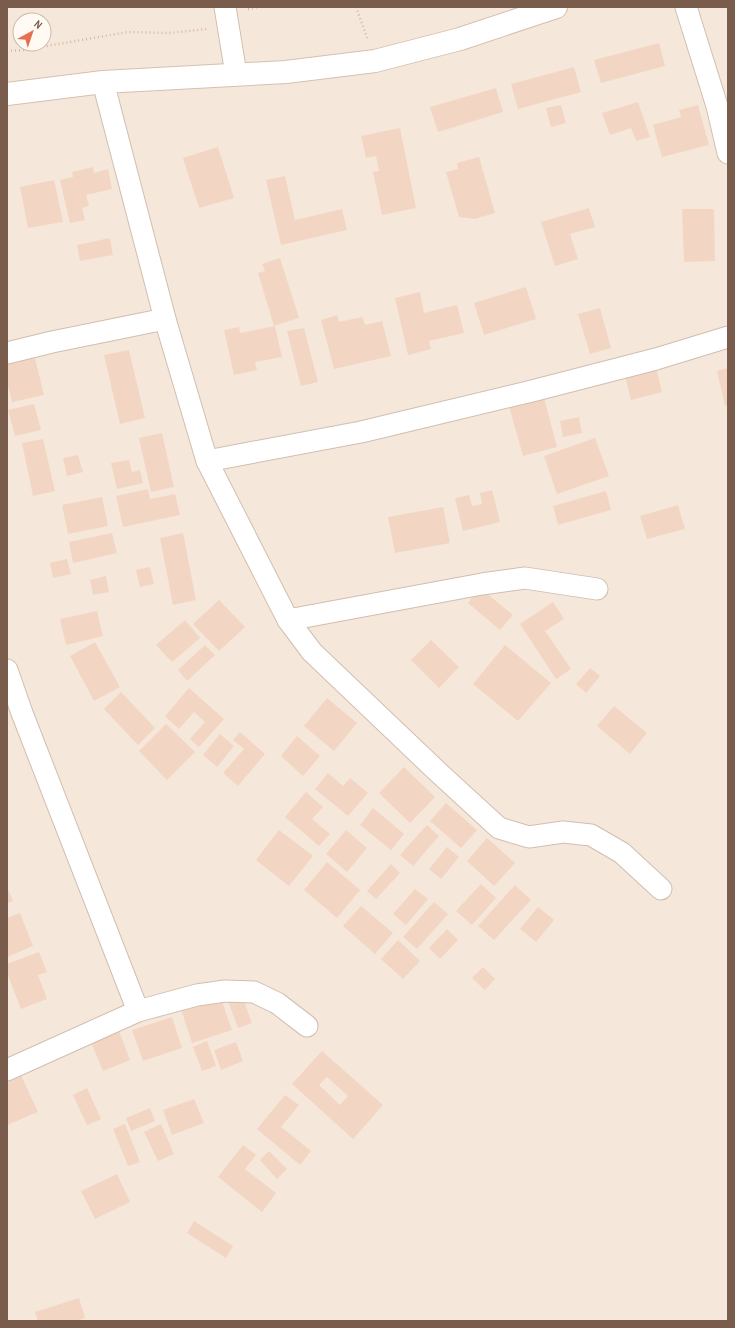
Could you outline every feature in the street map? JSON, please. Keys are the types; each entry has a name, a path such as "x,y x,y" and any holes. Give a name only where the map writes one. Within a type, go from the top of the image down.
{"main road":[{"path":"7,94 103,82 286,72 375,61 460,39 556,7"}],"street":[{"path":"686,7 717,106 728,153"},
{"path":"227,17 236,74"},
{"path":"103,82 165,319 207,461 288,620 312,652 499,828 529,837 563,832 591,835 622,853 661,889"},
{"path":"7,353 52,342 165,319"},
{"path":"207,461 362,432 656,359 728,337"},
{"path":"288,620 482,584 525,578 597,589"},
{"path":"7,670 22,714 138,1011"},
{"path":"7,1070 138,1011 197,995 225,991 254,992 276,1003 307,1026"}],"path":[{"path":"356,7 375,61"},
{"path":"7,51 23,50 128,32 169,33 227,17"}],"shaded area":[{"path":"7,7 728,7 728,1321 7,1321"}],"building":[{"path":"659,43 665,66 601,83 594,60"},
{"path":"574,67 581,92 518,109 511,84"},
{"path":"496,88 503,112 438,132 430,107"},
{"path":"638,102 650,137 636,141 631,128 610,135 602,113"},
{"path":"561,105 566,123 551,127 546,108"},
{"path":"698,105 709,145 662,157 653,125 681,117 679,110"},
{"path":"400,128 416,208 382,215 373,172 379,171 376,156 366,158 361,136"},
{"path":"218,147 234,198 199,208 183,158"},
{"path":"479,157 495,213 475,219 459,217 446,172 458,169 457,163"},
{"path":"93,167 94,173 108,169 112,189 86,195 89,206 82,208 85,220 70,223 60,180 73,177 72,172"},
{"path":"285,176 295,220 342,209 347,230 281,245 266,180"},
{"path":"54,180 63,222 28,228 20,187"},
{"path":"589,208 595,227 570,234 578,259 555,266 541,222"},
{"path":"682,209 714,209 715,261 684,262"},
{"path":"110,238 113,255 80,261 77,245"},
{"path":"280,258 299,318 274,326 258,273 265,271 262,264"},
{"path":"526,287 536,319 484,335 474,303"},
{"path":"420,292 424,313 457,305 464,333 429,341 431,349 408,355 395,298"},
{"path":"600,308 611,348 590,354 578,314"},
{"path":"337,315 339,322 362,317 365,325 382,321 391,356 334,369 321,320"},
{"path":"275,326 282,357 255,362 257,370 234,375 224,330 239,327 240,333"},
{"path":"304,328 318,382 301,386 287,331"},
{"path":"33,350 44,395 12,402 7,382 7,356"},
{"path":"129,350 145,418 120,424 104,355"},
{"path":"655,363 662,392 631,400 624,371"},
{"path":"728,368 728,405 725,406 717,371"},
{"path":"542,390 557,447 523,456 507,399"},
{"path":"34,404 41,430 15,436 8,410"},
{"path":"579,417 582,433 563,437 560,421"},
{"path":"162,433 174,487 151,492 139,438"},
{"path":"595,438 609,476 557,494 544,456"},
{"path":"43,439 55,491 33,496 22,443"},
{"path":"78,455 83,472 67,476 63,458"},
{"path":"129,460 132,472 140,470 143,483 117,489 111,463"},
{"path":"148,489 150,499 175,494 180,515 123,527 116,496"},
{"path":"492,490 500,522 463,531 455,498 469,495 472,506 482,504 480,493"},
{"path":"606,491 611,510 558,525 553,506"},
{"path":"102,497 108,526 68,534 62,505"},
{"path":"678,505 685,529 647,539 640,516"},
{"path":"443,507 450,543 395,553 388,517"},
{"path":"112,533 117,553 73,563 69,542"},
{"path":"183,533 196,600 173,605 160,538"},
{"path":"67,559 71,574 53,578 50,563"},
{"path":"150,567 154,584 140,587 136,570"},
{"path":"106,576 109,592 93,595 90,580"},
{"path":"480,588 513,615 500,630 468,603"},
{"path":"219,600 245,627 219,651 193,624"},
{"path":"553,602 564,619 545,631 571,669 556,679 520,624"},
{"path":"97,611 103,636 66,645 60,619"},
{"path":"185,620 200,638 172,662 156,645"},
{"path":"431,640 459,667 439,688 411,660"},
{"path":"95,642 120,687 94,701 70,656"},
{"path":"205,645 215,655 187,681 178,670"},
{"path":"505,645 551,683 518,721 473,684"},
{"path":"590,668 600,676 586,693 576,684"},
{"path":"189,688 224,719 199,747 190,739 205,722 194,712 179,729 165,716"},
{"path":"121,692 155,728 138,745 104,709"},
{"path":"327,698 357,723 334,751 304,726"},
{"path":"614,706 647,733 630,754 597,726"},
{"path":"166,724 195,752 167,780 139,751"},
{"path":"240,732 265,754 238,786 223,773 244,749 233,740"},
{"path":"220,734 234,746 217,767 203,755"},
{"path":"297,736 320,756 303,776 281,756"},
{"path":"404,767 435,797 410,823 379,793"},
{"path":"328,773 343,786 350,778 368,793 348,816 315,789"},
{"path":"306,792 323,807 312,819 330,834 319,846 285,817"},
{"path":"446,803 477,830 461,848 430,821"},
{"path":"373,808 404,834 391,850 360,825"},
{"path":"427,825 439,836 413,866 400,855"},
{"path":"279,830 313,856 289,886 256,860"},
{"path":"346,830 367,848 347,872 326,854"},
{"path":"487,838 515,863 494,886 467,861"},
{"path":"447,847 459,857 441,879 429,869"},
{"path":"327,862 360,890 337,918 304,890"},
{"path":"391,864 400,873 376,899 367,891"},
{"path":"481,884 496,898 472,925 456,911"},
{"path":"515,885 531,900 494,940 478,926"},
{"path":"7,887 13,901 7,903"},
{"path":"415,889 428,899 406,925 393,914"},
{"path":"434,902 448,914 417,949 403,937"},
{"path":"361,906 393,933 375,954 343,926"},
{"path":"538,907 554,920 536,942 520,929"},
{"path":"20,913 33,946 7,957 7,918"},
{"path":"447,929 458,940 440,959 429,948"},
{"path":"398,940 420,961 403,979 381,959"},
{"path":"39,952 47,972 38,975 47,999 21,1009 7,973 7,964"},
{"path":"483,967 495,979 485,990 472,978"},
{"path":"220,996 232,1030 192,1043 181,1009"},
{"path":"242,996 252,1023 238,1028 228,1001"},
{"path":"172,1017 182,1048 143,1061 132,1030"},
{"path":"119,1031 130,1060 103,1071 91,1042"},
{"path":"207,1041 216,1066 202,1071 193,1047"},
{"path":"236,1042 243,1061 221,1070 214,1050"},
{"path":"322,1051 383,1105 353,1139 292,1084","holes":["327,1077 348,1096 340,1105 319,1085"]},
{"path":"19,1071 38,1112 7,1125 7,1076"},
{"path":"87,1088 101,1119 87,1125 73,1095"},
{"path":"285,1095 299,1105 281,1127 311,1151 300,1165 257,1129"},
{"path":"194,1099 204,1123 172,1135 163,1110"},
{"path":"150,1108 155,1121 131,1131 126,1118"},
{"path":"125,1124 140,1162 128,1166 113,1129"},
{"path":"161,1124 174,1154 158,1161 144,1132"},
{"path":"243,1145 256,1155 245,1169 276,1193 262,1212 218,1177"},
{"path":"269,1151 287,1169 277,1179 260,1160"},
{"path":"117,1174 130,1202 95,1219 81,1191"},
{"path":"194,1221 233,1246 226,1258 187,1233"},
{"path":"79,1298 85,1318 76,1321 38,1321 35,1312"}]}
